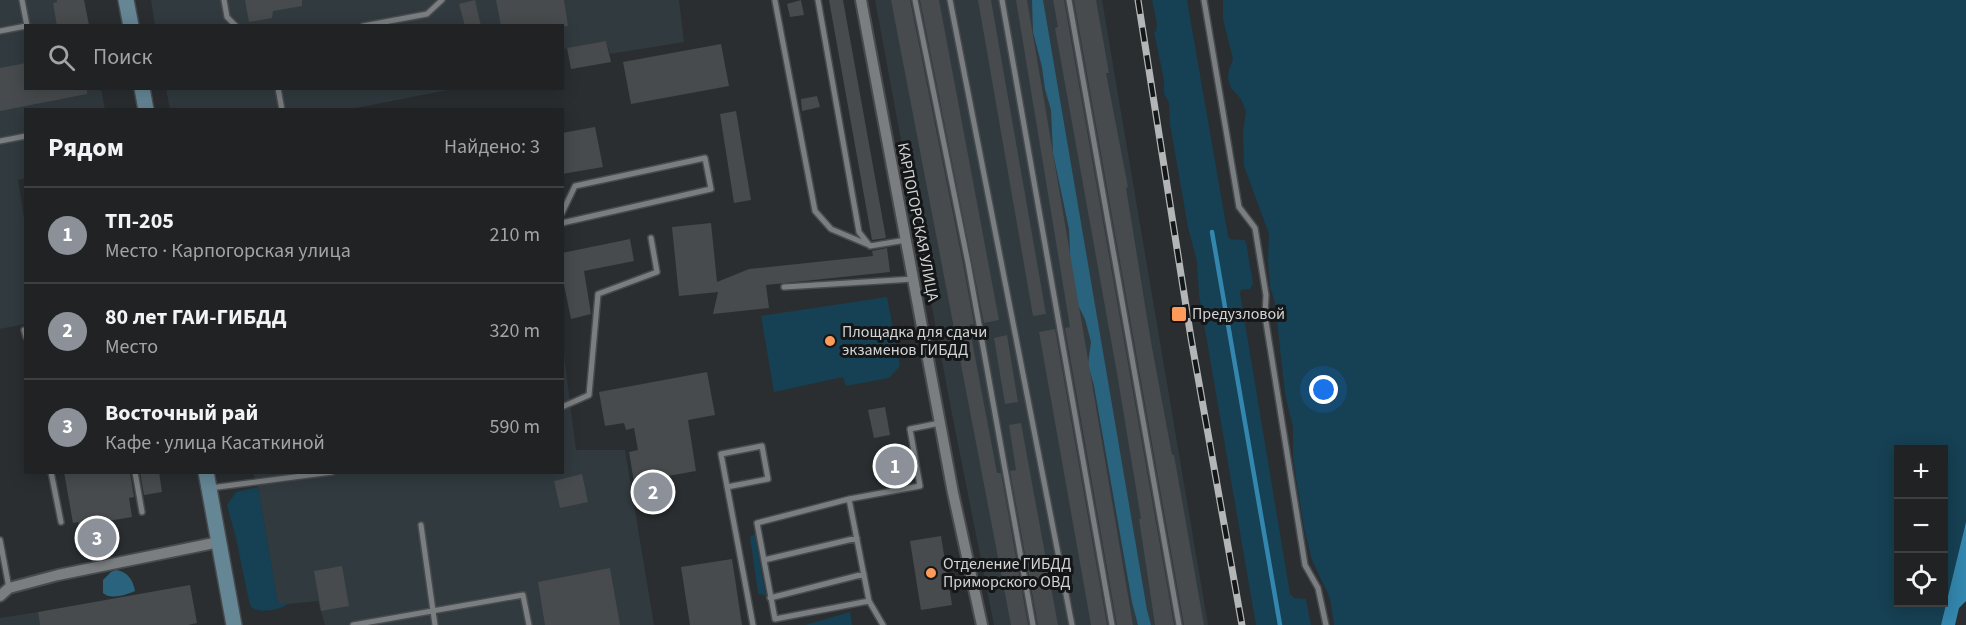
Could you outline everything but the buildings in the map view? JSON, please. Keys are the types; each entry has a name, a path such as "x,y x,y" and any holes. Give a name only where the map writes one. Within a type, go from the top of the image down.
{"street":[{"path":"126,0 131,24"},
{"name":"КАРПОГОРСКАЯ УЛИЦА","path":"861,0 953,493 982,625"},
{"path":"142,90 146,108"},
{"path":"206,474 234,625"},
{"path":"0,596 9,588 109,564 219,542"}],"lane":[{"path":"22,0 26,24"},
{"path":"224,0 227,17 234,24"},
{"path":"374,24 428,14 442,0"},
{"path":"818,0 859,232 870,246"},
{"path":"915,0 968,263 1034,625"},
{"path":"950,0 1072,625"},
{"path":"1002,0 1112,625"},
{"path":"1069,0 1179,625"},
{"path":"1204,0 1239,207 1255,228 1266,295 1265,316 1305,565 1318,588 1326,625"},
{"path":"775,1 815,211 831,229 870,246 906,240"},
{"path":"0,31 24,26"},
{"path":"278,90 282,108"},
{"path":"0,141 24,136"},
{"path":"564,209 575,186 705,158 711,189 564,223"},
{"path":"564,406 589,394 598,294 657,272 651,238"},
{"path":"784,287 913,279"},
{"path":"869,601 775,619 757,523 849,499 920,486 909,429 940,423"},
{"path":"727,486 768,479 762,446 722,454 727,486 753,625"},
{"path":"51,474 61,522"},
{"path":"135,474 142,512"},
{"path":"209,488 317,474"},
{"path":"849,499 869,601 883,625"},
{"path":"421,525 435,625"},
{"path":"764,560 857,538"},
{"path":"0,540 9,588"},
{"path":"770,598 864,574"},
{"path":"354,625 523,594 529,625"}],"shaded area":[{"path":"0,0 84,0 89,24 24,24 24,90 101,90 105,108 24,108 24,178 18,180 24,218 24,324 0,329"},
{"path":"151,0 679,0 684,42 610,54 606,41 564,49 564,24 155,24"},
{"path":"875,0 1102,0 1208,625 994,625 950,404"},
{"path":"1032,0 1043,0 1151,625 1138,625 1132,602 1094,386 1088,364 1091,342 1085,319 1075,299 1071,277 1069,229 1053,153 1051,110 1033,32"},
{"path":"1152,0 1187,0 1228,236 1230,239 1246,242 1253,283 1250,289 1241,290 1240,293 1290,594 1294,598 1306,599 1311,625 1256,625 1199,295 1197,262 1188,227 1170,124 1169,103 1164,94 1164,80 1154,32 1157,24"},
{"path":"1223,0 1966,0 1966,522 1948,596 1948,445 1894,445 1894,607 1945,607 1941,625 1334,625 1330,598 1312,560 1304,528 1293,458 1293,427 1285,394 1275,303 1270,287 1269,234 1244,166 1243,132 1246,112 1241,99 1231,88 1228,79 1233,59 1223,19"},
{"path":"166,90 448,90 356,108 170,108"},
{"name":"Площадка для сдачи экзаменов ГИБДД","path":"887,297 900,366 889,378 846,386 843,377 774,392 761,316"},
{"path":"564,355 576,450 625,450 654,625 325,625 318,601 278,605 258,487 253,474 564,474"},
{"path":"258,487 278,604 288,604 270,610 251,607 227,505 236,492"},
{"path":"1966,522 1966,601 1959,608 1955,625 1941,625 1945,607 1948,607 1948,596"},
{"path":"755,534 766,596 758,593 750,537"},
{"path":"116,570 129,577 135,591 114,596 103,593 103,580"},
{"path":"38,612 40,625 0,625 0,618"},
{"path":"850,612 852,625 805,625"}],"waterway":[{"path":"1212,232 1280,625"}],"railway":[{"path":"1138,0 1191,338 1242,625"}],"place":[{"name":"Предузловой","path":"1179,314"},
{"name":"Площадка для сдачи экзаменов ГИБДД","path":"830,341"},
{"name":"ТП-205","path":"895,466"},
{"name":"80 лет ГАИ-ГИБДД","path":"653,492"},
{"name":"Восточный рай","path":"97,538"},
{"name":"Отделение ГИБДД Приморского ОВД","path":"931,573"}]}
